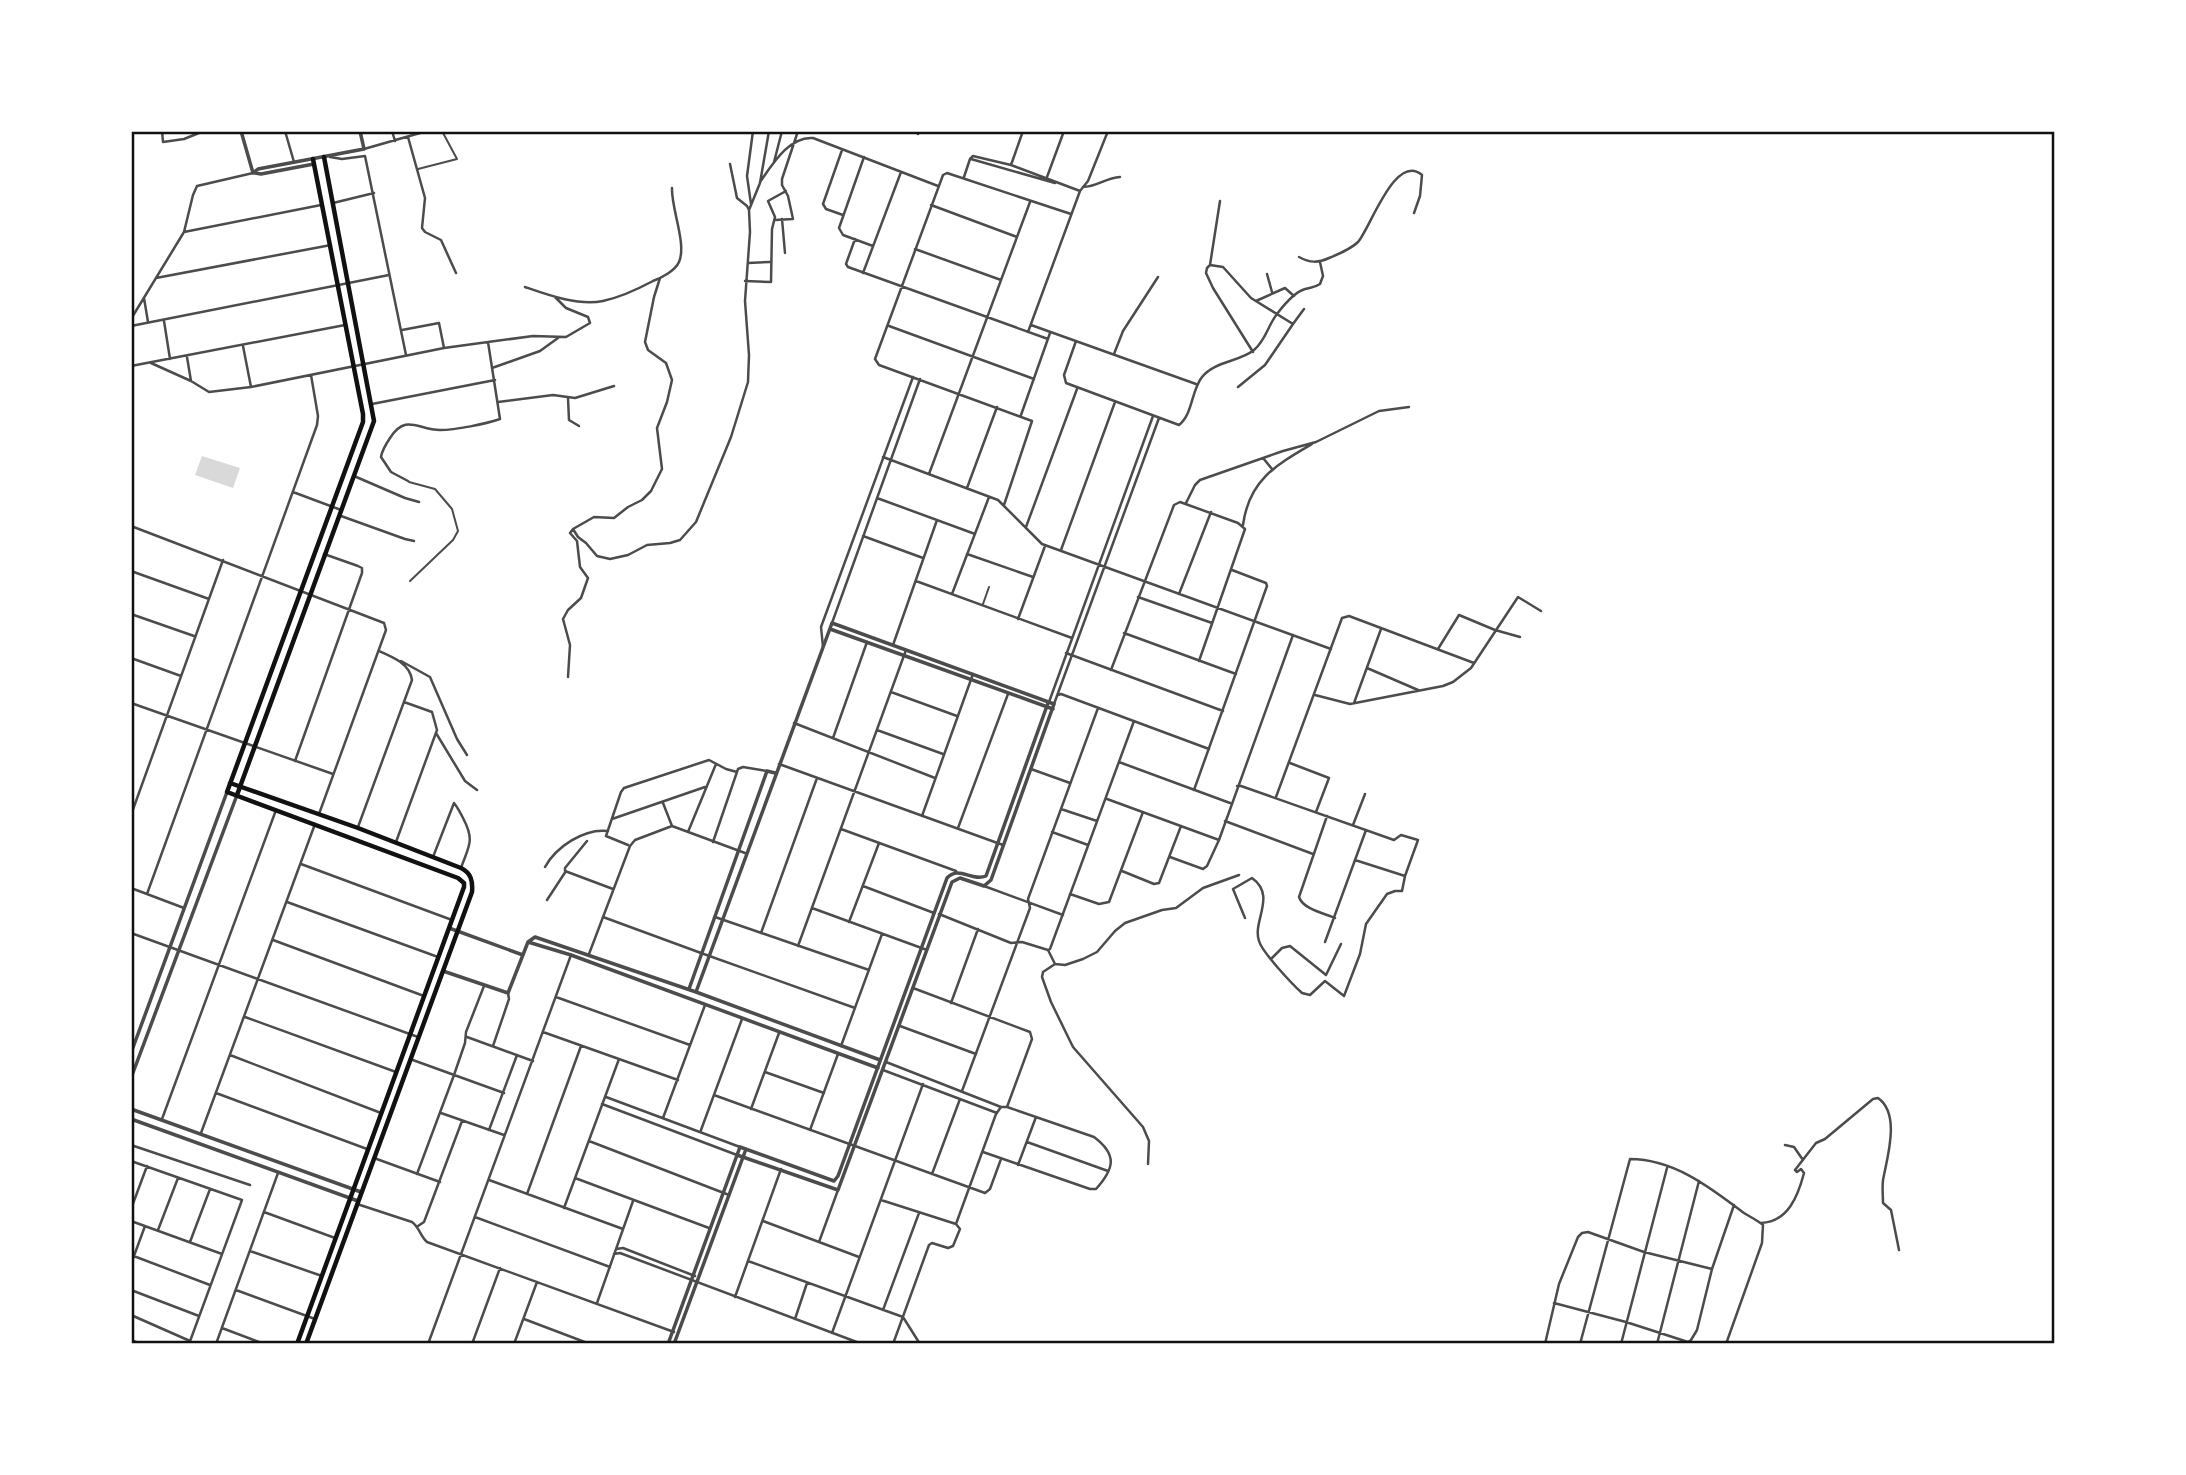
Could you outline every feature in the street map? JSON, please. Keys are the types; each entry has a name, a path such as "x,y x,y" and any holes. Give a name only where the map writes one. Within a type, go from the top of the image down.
{"main road":[{"path":"237,795 372,429 374,415 332,203 327,157"},
{"path":"297,1344 464,887 462,880 227,792 363,422 314,161"},
{"path":"230,783 461,868 469,874 472,886 306,1344"}],"street":[{"path":"162,131 163,142 184,139 204,131"},
{"path":"241,131 253,173"},
{"path":"285,131 294,163"},
{"path":"360,131 364,149"},
{"path":"392,131 395,141"},
{"path":"131,319 184,232 197,186 253,173 261,174 427,131"},
{"path":"751,204 747,176 753,131"},
{"path":"760,183 769,131"},
{"path":"774,162 782,131"},
{"path":"775,220 793,219 782,179 798,131"},
{"path":"813,138 815,131"},
{"path":"1011,165 1023,131"},
{"path":"1047,178 1064,131"},
{"path":"1028,332 1080,191 1088,181 1108,131"},
{"path":"408,137 425,198 422,228 441,240 456,273"},
{"path":"573,529 597,556 610,559 628,555 648,545 674,542 685,536 693,527 731,437 746,390 749,355 745,281 750,232 749,210 760,183 774,162 801,138 813,138 938,186"},
{"path":"842,149 823,204 827,209 843,215"},
{"path":"327,157 342,159 365,156 406,355"},
{"path":"864,157 839,228 843,235 873,246"},
{"path":"971,158 1011,165 1058,184"},
{"path":"963,179 971,158"},
{"path":"971,158 1080,191"},
{"path":"253,173 258,169 314,161"},
{"path":"730,164 737,198 749,210"},
{"path":"1299,257 1310,262 1320,262 1355,244 1391,186 1403,174 1415,171 1420,172 1422,177 1414,213"},
{"path":"863,273 901,172"},
{"path":"1004,505 1033,423 1030,419 876,363 876,359 943,175 947,173 1071,214"},
{"path":"1083,187 1120,177"},
{"path":"525,287 555,297 601,301 625,294 660,278 680,261 672,188"},
{"path":"745,281 771,282 772,229 775,220 768,201 786,191"},
{"path":"332,203 374,193"},
{"path":"929,474 1031,201"},
{"path":"1220,201 1210,265 1206,273 1252,352"},
{"path":"184,232 323,205"},
{"path":"931,205 1017,237"},
{"path":"782,219 785,253"},
{"path":"855,239 846,264 848,267 1048,339"},
{"path":"156,278 331,245"},
{"path":"915,248 1001,280"},
{"path":"748,263 771,262"},
{"path":"1076,341 1063,378 1066,383 1176,425 1182,424 1197,384 1208,371 1252,352 1264,340 1277,313 1300,291 1321,282 1323,276 1320,262"},
{"path":"1210,265 1223,267 1256,301 1293,324"},
{"path":"1267,274 1272,292"},
{"path":"131,326 389,275"},
{"path":"1114,354 1123,331 1158,277"},
{"path":"568,677 570,645 563,619 581,598 588,578 580,567 577,541 570,533 594,517 614,518 646,497 659,477 663,464 657,428 672,380 666,363 648,350 646,342 660,278"},
{"path":"1256,301 1285,288 1294,296"},
{"path":"492,368 540,351 558,338 575,333 591,321 588,317 566,308 555,297"},
{"path":"144,298 148,323"},
{"path":"1238,387 1265,365 1304,309"},
{"path":"164,321 170,360"},
{"path":"401,330 439,323 444,348"},
{"path":"1031,324 1197,384"},
{"path":"131,366 346,325"},
{"path":"887,326 1034,379"},
{"path":"1021,415 1051,331"},
{"path":"150,363 209,392 251,387 444,348 533,336 558,338"},
{"path":"408,481 391,472 381,457 381,452 392,434 405,424 441,430 500,419 488,342"},
{"path":"243,346 251,387"},
{"path":"187,357 191,381"},
{"path":"147,894 318,421 311,375"},
{"path":"823,646 821,626 913,377"},
{"path":"696,992 920,379"},
{"path":"372,404 495,380"},
{"path":"498,402 553,395 568,398 614,386"},
{"path":"1026,528 1077,388"},
{"path":"568,398 569,420 579,426"},
{"path":"1060,551 1115,402"},
{"path":"967,488 997,407"},
{"path":"1199,661 1232,570 1245,528 1244,515 1257,484 1288,458 1316,442 1379,411 1409,407"},
{"path":"984,886 991,880 1048,704 1153,416"},
{"path":"841,829 957,872 983,878 987,873 1031,769 1159,418"},
{"path":"1186,503 1200,480 1316,442"},
{"path":"1283,451 1288,458"},
{"path":"883,457 1000,501 1039,543 1045,546 1331,649"},
{"path":"1263,458 1273,470"},
{"path":"354,475 419,502"},
{"path":"293,492 414,541"},
{"path":"952,594 989,497"},
{"path":"877,498 975,534"},
{"path":"1111,670 1174,505 1186,503 1243,525"},
{"path":"1179,594 1211,512"},
{"path":"893,645 937,520"},
{"path":"131,526 384,623 386,629 379,651 319,814"},
{"path":"863,536 923,558"},
{"path":"1018,619 1045,546"},
{"path":"295,761 362,573 362,569 324,554"},
{"path":"967,554 1034,578"},
{"path":"131,815 223,560"},
{"path":"1194,790 1267,586 1266,583 1232,570"},
{"path":"131,571 209,598"},
{"path":"916,581 1072,638"},
{"path":"1138,597 1212,623"},
{"path":"1315,695 1347,704 1434,689 1453,682 1474,663 1518,597 1541,611"},
{"path":"131,614 195,637"},
{"path":"1438,650 1459,615 1520,637"},
{"path":"1276,798 1342,618 1345,616 1474,663"},
{"path":"832,623 905,652"},
{"path":"830,629 905,652 1048,704"},
{"path":"1354,703 1381,629"},
{"path":"1124,633 1236,674"},
{"path":"1170,857 1203,869 1207,866 1219,840 1293,635"},
{"path":"833,738 867,642"},
{"path":"379,651 429,675 467,754"},
{"path":"798,946 905,652"},
{"path":"1066,653 1223,711"},
{"path":"131,658 181,676"},
{"path":"358,828 412,677 398,660"},
{"path":"1367,668 1418,690"},
{"path":"972,676 1008,692 1054,706"},
{"path":"922,816 972,676"},
{"path":"891,692 958,716"},
{"path":"958,828 1008,692"},
{"path":"1058,695 1062,694 1209,749"},
{"path":"396,842 437,726 432,712 404,702"},
{"path":"131,703 333,774"},
{"path":"962,1091 1030,908 1028,899 1098,708"},
{"path":"1048,950 1134,721"},
{"path":"794,723 936,778"},
{"path":"877,730 944,754"},
{"path":"436,733 465,782 477,790"},
{"path":"607,833 624,788 709,760 737,772"},
{"path":"1119,762 1231,804"},
{"path":"1290,763 1329,778 1316,812"},
{"path":"779,764 1001,844"},
{"path":"688,832 716,765"},
{"path":"713,842 738,769 743,767 775,773"},
{"path":"1031,769 1070,783"},
{"path":"688,989 768,771"},
{"path":"761,933 817,778"},
{"path":"1237,786 1394,840 1401,835 1418,840 1402,891 1387,894 1366,924 1360,954 1344,996 1325,981 1310,995 1304,995 1259,944 1263,900 1260,885 1252,878 1233,889 1245,918"},
{"path":"612,819 705,787"},
{"path":"131,1053 227,792"},
{"path":"1353,825 1365,794"},
{"path":"131,1078 237,795"},
{"path":"1105,798 1219,840"},
{"path":"663,802 672,826"},
{"path":"433,857 452,804 456,804 471,834 461,868"},
{"path":"1061,809 1097,821"},
{"path":"162,1121 276,810"},
{"path":"1070,894 1099,905 1109,902 1143,812"},
{"path":"1327,816 1299,893 1299,900 1304,905 1335,918"},
{"path":"1225,821 1313,854"},
{"path":"200,1135 315,824"},
{"path":"589,954 630,846 635,840 672,826 746,853"},
{"path":"1122,872 1156,884 1170,857 1181,826"},
{"path":"1325,942 1367,830"},
{"path":"545,867 553,853 594,831 607,833 630,846"},
{"path":"1052,832 1088,845"},
{"path":"547,900 587,841"},
{"path":"849,922 879,843"},
{"path":"1356,860 1405,876"},
{"path":"301,864 452,920"},
{"path":"566,870 613,889"},
{"path":"937,914 947,878 957,872"},
{"path":"1148,1164 1149,1141 1143,1127 1069,1041 1051,1002 1042,977 1043,972 1055,964 1065,965 1083,959 1103,946 1125,923 1162,909 1175,908 1203,888 1239,875"},
{"path":"834,1181 880,1069 937,914 952,882 960,878 1063,915"},
{"path":"863,886 1011,943 1022,942 1048,950 1055,964"},
{"path":"131,888 185,908"},
{"path":"287,902 438,957"},
{"path":"812,908 924,949"},
{"path":"603,917 855,1008"},
{"path":"715,917 869,970"},
{"path":"449,928 523,955"},
{"path":"951,1003 978,929"},
{"path":"131,933 418,1037"},
{"path":"841,1046 882,934"},
{"path":"493,1046 509,999 508,992 528,942 535,937 688,989 1001,1107 1085,1132 1098,1140 1112,1160 1098,1187 1090,1189 983,1152"},
{"path":"273,940 424,996"},
{"path":"528,942 571,955 997,1113"},
{"path":"1272,958 1282,948 1290,946 1326,975 1341,944"},
{"path":"883,1061 913,988 924,949"},
{"path":"428,1344 571,955"},
{"path":"443,971 508,992"},
{"path":"417,1174 441,1113 466,1032 484,986"},
{"path":"913,988 1030,1032 1032,1035 1007,1107"},
{"path":"556,997 690,1045"},
{"path":"663,1118 705,1005"},
{"path":"245,1017 396,1072"},
{"path":"700,1132 743,1019"},
{"path":"899,1026 976,1054"},
{"path":"543,1032 678,1080"},
{"path":"751,1109 779,1033"},
{"path":"466,1037 533,1061"},
{"path":"527,1194 581,1046"},
{"path":"810,1130 838,1054"},
{"path":"230,1055 381,1113"},
{"path":"489,1130 517,1055"},
{"path":"410,1059 504,1093"},
{"path":"564,1208 619,1059"},
{"path":"820,1242 880,1069"},
{"path":"765,1072 824,1093"},
{"path":"832,1333 923,1084"},
{"path":"216,1093 368,1149"},
{"path":"714,1095 985,1193 990,1189 1001,1159"},
{"path":"605,1096 841,1184"},
{"path":"1760,1223 1776,1221 1788,1209 1798,1194 1804,1170 1795,1171 1816,1143 1825,1139 1873,1099 1878,1098 1882,1100 1890,1121 1891,1134 1883,1182 1883,1203 1891,1210 1899,1250"},
{"path":"932,1175 960,1099"},
{"path":"602,1104 838,1190"},
{"path":"956,1224 1001,1107"},
{"path":"131,1109 361,1192"},
{"path":"441,1113 505,1136"},
{"path":"1018,1165 1036,1117"},
{"path":"131,1119 279,1171 412,1222 418,1226 427,1242 678,1334"},
{"path":"418,1226 424,1222 462,1121"},
{"path":"589,1141 729,1195"},
{"path":"1027,1142 1108,1171"},
{"path":"1785,1144 1794,1147 1803,1160"},
{"path":"131,1145 250,1185"},
{"path":"668,1344 740,1147"},
{"path":"674,1344 746,1149"},
{"path":"374,1158 440,1182"},
{"path":"1580,1344 1630,1159 1651,1161 1699,1180 1760,1223 1764,1230 1762,1243 1726,1344"},
{"path":"131,1161 242,1200 190,1343 131,1315"},
{"path":"131,1209 147,1167"},
{"path":"1621,1344 1667,1167"},
{"path":"735,1297 782,1169"},
{"path":"216,1344 279,1171"},
{"path":"158,1231 178,1178"},
{"path":"575,1178 709,1228"},
{"path":"489,1180 624,1229"},
{"path":"1657,1344 1699,1180"},
{"path":"190,1242 210,1189"},
{"path":"881,1200 956,1224 960,1229 951,1248 932,1243 929,1245 893,1344"},
{"path":"597,1304 634,1201"},
{"path":"1554,1303 1626,1322 1685,1343 1691,1340 1697,1330 1712,1269 1734,1205"},
{"path":"264,1212 335,1238"},
{"path":"883,1310 919,1213"},
{"path":"475,1217 610,1267"},
{"path":"131,1221 222,1254"},
{"path":"763,1221 859,1257"},
{"path":"131,1264 145,1226"},
{"path":"1545,1344 1559,1284 1582,1233 1588,1232 1644,1252 1712,1269"},
{"path":"616,1249 623,1248 691,1278 696,1283 862,1344"},
{"path":"250,1251 322,1276"},
{"path":"614,1254 620,1253 691,1278 698,1277"},
{"path":"133,1256 211,1285"},
{"path":"748,1261 903,1317 920,1344"},
{"path":"472,1344 500,1269"},
{"path":"514,1344 537,1282"},
{"path":"795,1319 807,1283"},
{"path":"131,1290 200,1315"},
{"path":"236,1290 315,1319"},
{"path":"524,1319 590,1344"},
{"path":"222,1328 264,1344"},
{"path":"131,1340 141,1344"}],"lane":[{"path":"417,169 457,159 442,131"},
{"path":"408,481 435,489 452,509 458,531 453,540 410,581"},
{"path":"982,605 989,587"},
{"path":"1048,704 1058,695"}],"shaded area":[{"path":"202,456 240,468 233,488 195,475"}]}
